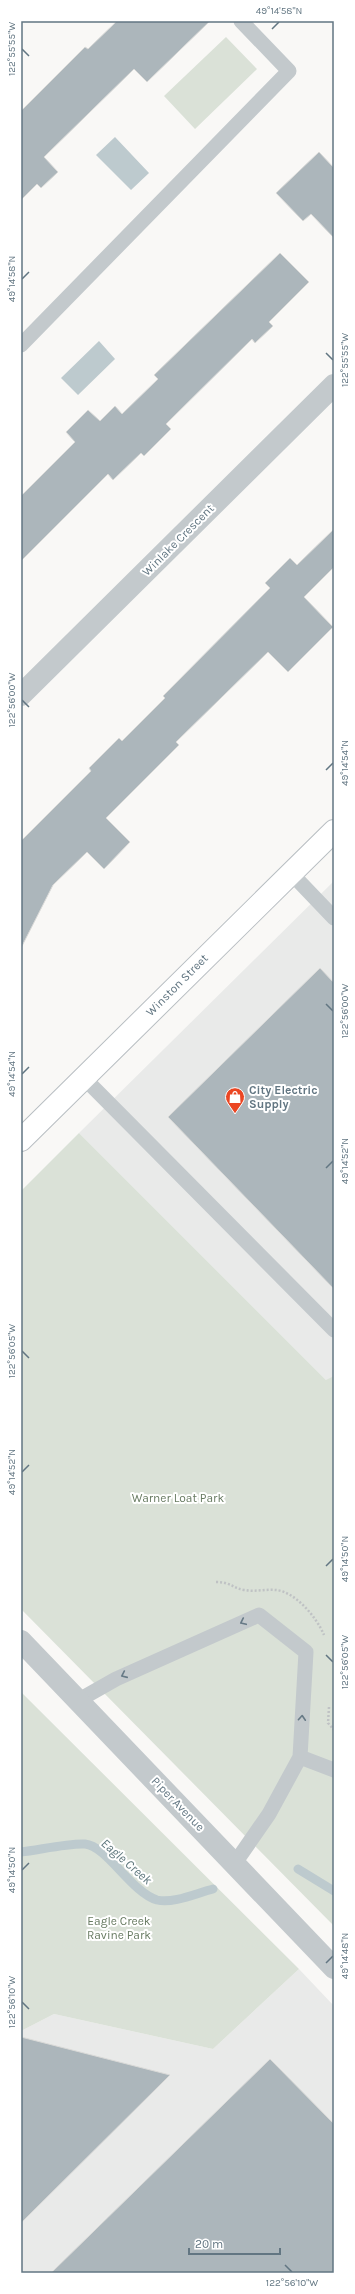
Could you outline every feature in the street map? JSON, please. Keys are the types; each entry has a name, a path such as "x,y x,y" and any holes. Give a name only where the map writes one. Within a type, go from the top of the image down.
{"street":[{"name":"Winlake Crescent","path":"21,695 334,385"},
{"name":"Winston Street","path":"21,1140 290,873 332,837"},
{"name":"Piper Avenue","path":"21,1641 334,1968"}],"lane":[{"path":"21,346 289,71 241,21"},
{"path":"290,873 334,918"},
{"path":"84,1078 334,1330"},
{"path":"78,1700 116,1679 259,1615 306,1652 300,1757 269,1814 235,1863"},
{"path":"300,1757 334,1770"}],"shaded area":[{"path":"115,137 149,173 131,190 96,155"},
{"path":"99,341 115,359 78,395 61,378"},
{"path":"334,881 334,1388 79,1133"},
{"path":"299,1969 334,2006 334,2273 21,2273 21,2031 54,2014 213,2049"}],"green space":[{"path":"226,37 257,69 195,129 164,96"},
{"name":"Warner Loat Park","path":"79,1133 326,1380 334,1376 334,1926 21,1609 21,1191"},
{"name":"Eagle Creek Ravine Park","path":"21,1692 299,1969 213,2049 54,2014 21,2031"}],"building":[{"path":"117,21 210,21 147,82 134,69 44,157 58,172 41,188 37,184 21,200 21,111 85,47 88,49"},
{"path":"319,152 334,168 334,238 311,214 303,221 276,193"},
{"path":"280,253 309,282 269,322 273,326 255,343 252,339 166,424 171,429 144,456 141,453 113,480 108,474 21,561 21,496 75,442 66,432 88,410 100,421 115,406 122,414 158,379 154,375"},
{"path":"334,529 334,567 304,597 333,627 288,672 268,652 176,742 179,745 106,818 130,842 104,869 87,852 53,885 21,948 21,841 91,771 89,768 119,738 122,741 165,698 163,696 270,588 265,583 290,558 297,565"},
{"path":"320,968 334,983 334,1289 168,1117"},
{"path":"21,2037 170,2075 21,2223"},
{"path":"270,2059 334,2124 334,2273 51,2273"}],"waterway":[{"name":"Eagle Creek","path":"21,1852 85,1844 102,1852 138,1888 157,1900 170,1901 213,1889"},
{"name":"Eagle Creek","path":"298,1869 334,1891"}],"place":[{"name":"City Electric Supply","path":"235,1114"}]}
